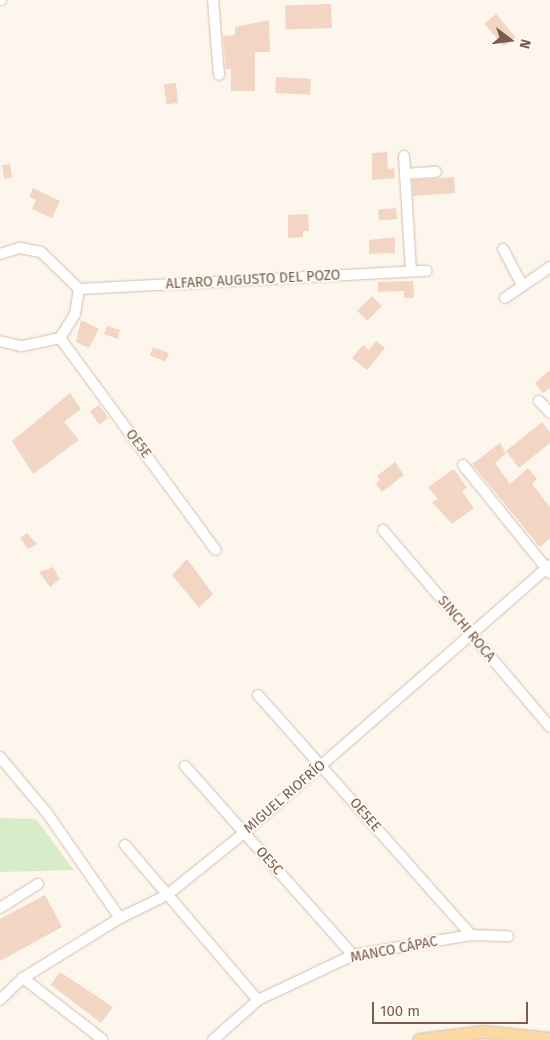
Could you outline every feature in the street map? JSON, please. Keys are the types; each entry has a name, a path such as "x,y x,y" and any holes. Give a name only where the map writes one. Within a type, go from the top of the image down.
{"main road":[{"path":"420,1040 485,1032 550,1038"}],"street":[{"path":"213,0 219,75"},
{"path":"404,156 411,271"},
{"path":"405,174 436,172"},
{"path":"0,254 20,248 41,252 79,288 75,314 60,338 21,346 0,340"},
{"path":"503,249 522,284"},
{"path":"505,298 522,284 550,267"},
{"name":"ALFARO AUGUSTO DEL POZO","path":"79,288 427,270"},
{"name":"OE5E","path":"60,338 216,550"},
{"path":"539,401 550,413"},
{"path":"463,465 549,569"},
{"name":"SINCHI ROCA","path":"383,530 470,635 550,727"},
{"name":"MIGUEL RIOFRÍO","path":"0,1000 23,978 120,918 167,894 244,832 470,635 549,569"},
{"name":"OE5EE","path":"258,695 472,935"},
{"path":"0,756 47,813 120,918"},
{"name":"OE5C","path":"185,766 353,955"},
{"path":"125,845 258,1000"},
{"path":"0,908 38,884"},
{"name":"MANCO CÁPAC","path":"213,1040 258,1000 353,955 472,935 508,936"},
{"path":"23,978 102,1039"}],"green space":[{"path":"0,818 36,819 74,870 0,872"}],"building":[{"path":"331,4 332,28 286,30 285,6"},
{"path":"496,14 515,37 504,47 485,24"},
{"path":"269,20 270,52 255,52 255,91 231,91 231,69 226,69 223,36 235,35 235,27"},
{"path":"276,77 311,79 310,95 275,93"},
{"path":"176,83 178,103 166,104 164,84"},
{"path":"387,152 388,169 394,168 395,178 372,180 372,153"},
{"path":"10,164 12,178 4,179 2,165"},
{"path":"454,177 455,193 413,196 412,180"},
{"path":"33,188 60,201 52,218 32,209 36,200 29,197"},
{"path":"396,208 397,219 379,221 378,210"},
{"path":"308,214 309,231 303,231 303,237 288,238 288,215"},
{"path":"395,237 395,253 369,254 369,240"},
{"path":"413,281 414,298 404,298 404,291 378,292 378,282"},
{"path":"372,296 382,306 367,321 357,311"},
{"path":"81,320 99,329 89,348 76,342"},
{"path":"107,326 120,330 118,339 104,334"},
{"path":"376,341 385,348 367,370 352,358 363,345 369,350"},
{"path":"153,347 169,353 166,361 150,355"},
{"path":"550,370 550,388 543,393 535,383"},
{"path":"70,393 81,409 64,422 79,440 33,474 12,441"},
{"path":"99,405 108,418 99,424 90,411"},
{"path":"542,422 550,432 550,443 519,468 506,451"},
{"path":"500,443 506,454 495,463 510,484 528,468 537,479 532,484 550,507 550,538 540,547 472,464"},
{"path":"395,462 404,475 382,492 376,484 380,480 377,476"},
{"path":"454,469 467,488 462,491 474,508 452,524 432,502 438,499 428,487"},
{"path":"27,533 37,544 28,549 20,538"},
{"path":"187,559 213,594 199,608 172,575"},
{"path":"53,567 60,579 50,587 39,572"},
{"path":"45,895 62,927 0,961 0,919"},
{"path":"60,972 113,1007 101,1023 51,985"}]}
